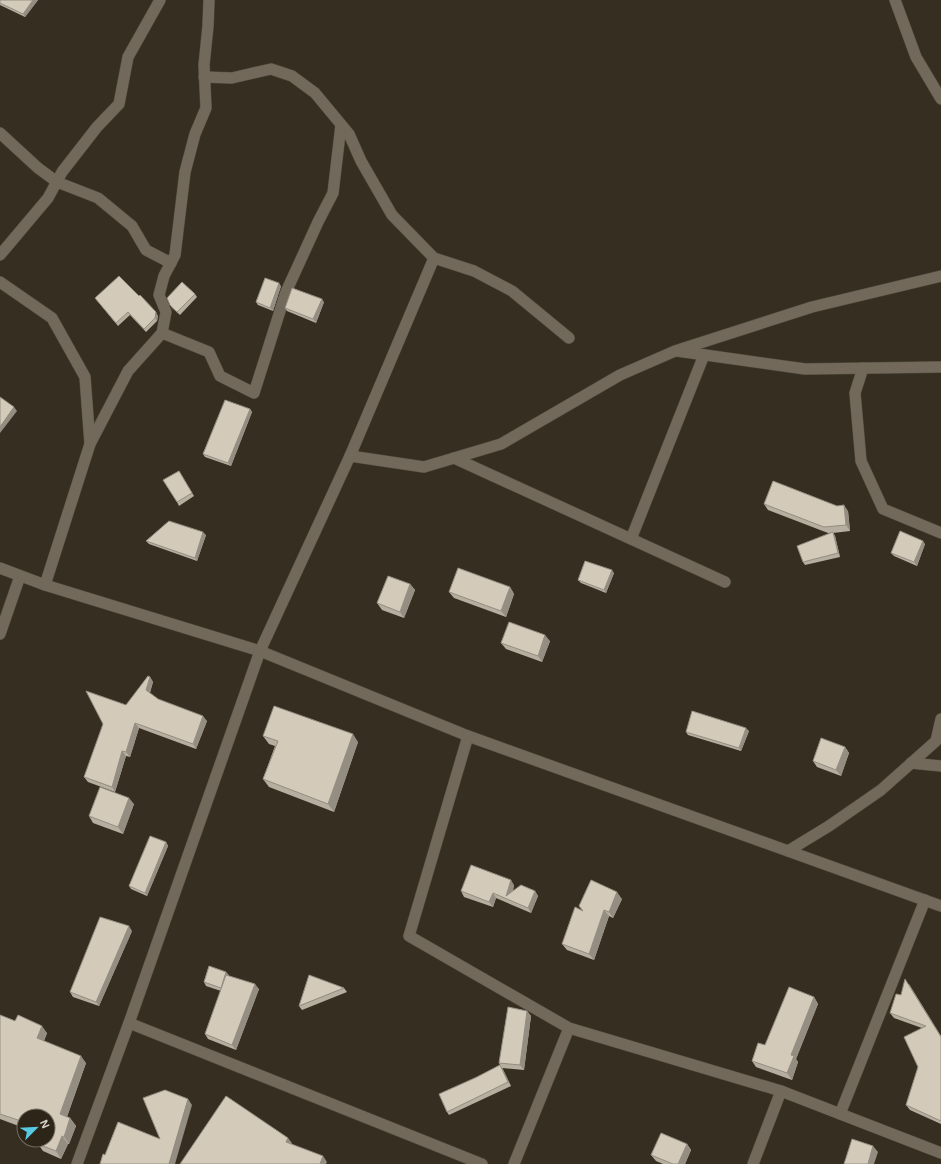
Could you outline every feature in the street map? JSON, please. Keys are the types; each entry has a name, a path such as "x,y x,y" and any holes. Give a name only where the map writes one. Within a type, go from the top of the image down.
{"street":[{"path":"0,255 48,198 62,172 97,127 119,104 128,57 160,0"},
{"path":"45,584 90,444 128,371 162,333 166,312 159,295 164,276 175,255 185,172 195,134 206,108 204,65 209,0"},
{"path":"899,1 916,58 941,99"},
{"path":"204,77 232,78 271,70 292,76 315,93 349,134 361,161 392,215 434,258 474,271 512,291 569,338"},
{"path":"162,333 209,352 220,376 254,393 286,292 333,193 341,125"},
{"path":"0,133 38,168 57,182 98,198 132,226 146,250 171,263"},
{"path":"77,1164 129,1023 260,651 350,456 434,258"},
{"path":"350,456 424,467 501,444 620,376 675,351 812,307 941,276"},
{"path":"0,282 52,318 85,377 90,444"},
{"path":"675,351 804,369 941,367"},
{"path":"631,539 704,355"},
{"path":"863,368 855,393 861,461 882,509 941,533"},
{"path":"454,458 725,582"},
{"path":"0,568 45,584 260,651 468,736 941,906"},
{"path":"0,634 20,576"},
{"path":"788,851 828,826 880,790 936,741 941,719"},
{"path":"468,736 409,936 569,1028 781,1091 941,1153"},
{"path":"911,763 941,766"},
{"path":"840,1114 925,900"},
{"path":"129,1023 482,1164"},
{"path":"514,1164 569,1028"},
{"path":"753,1164 781,1091"}],"building":[{"path":"0,0 33,0 23,14 0,3"},
{"path":"119,276 156,312 155,318 144,329 128,312 116,323 95,298"},
{"path":"265,278 279,283 270,308 256,302"},
{"path":"182,282 195,294 177,312 170,305 167,298"},
{"path":"292,288 322,299 313,319 285,308"},
{"path":"0,397 14,407 0,427"},
{"path":"225,400 250,409 228,463 203,454"},
{"path":"179,471 192,493 177,502 163,480"},
{"path":"773,481 837,506 844,505 846,525 824,527 764,504"},
{"path":"169,521 203,532 195,558 146,541"},
{"path":"900,531 923,541 914,562 891,553"},
{"path":"833,532 838,553 803,562 797,546"},
{"path":"585,561 612,570 604,590 578,580"},
{"path":"458,568 510,587 501,611 449,592"},
{"path":"388,576 410,584 400,612 377,603"},
{"path":"509,622 545,635 538,656 501,643"},
{"path":"148,676 150,677 146,690 158,699 203,716 193,744 135,723 126,752 122,751 112,787 84,777 103,724 86,691 126,705"},
{"path":"274,706 353,734 328,804 263,779 278,741 263,736"},
{"path":"692,711 746,728 739,748 686,732"},
{"path":"821,738 845,747 836,770 813,761"},
{"path":"100,787 129,798 118,827 89,816"},
{"path":"150,836 166,842 145,893 129,886"},
{"path":"471,865 511,880 506,896 521,885 535,891 528,908 493,893 489,902 461,891"},
{"path":"591,880 617,892 609,912 604,910 589,954 562,944 575,907 583,911 579,906"},
{"path":"100,917 129,926 96,1002 70,992"},
{"path":"209,966 226,972 221,988 204,982"},
{"path":"226,975 255,984 232,1045 205,1034"},
{"path":"309,975 344,988 299,1006"},
{"path":"905,979 941,1037 941,1121 906,1105 918,1067 904,1037 926,1026 890,1013 896,994 901,995"},
{"path":"789,987 814,997 791,1055 794,1056 787,1073 752,1061 758,1043 765,1045"},
{"path":"508,1007 527,1011 520,1065 499,1063"},
{"path":"0,1015 15,1021 18,1015 42,1026 37,1038 81,1056 60,1114 70,1118 64,1137 62,1136 56,1151 48,1148 56,1148 56,1108 16,1108 16,1119 0,1114"},
{"path":"500,1065 508,1082 447,1112 439,1094"},
{"path":"165,1090 188,1099 169,1164 100,1164 118,1122 160,1139 143,1098"},
{"path":"226,1096 288,1138 286,1142 323,1156 320,1164 180,1164"},
{"path":"661,1133 687,1144 678,1164 673,1164 651,1155"},
{"path":"852,1139 873,1146 868,1164 844,1164"}]}
